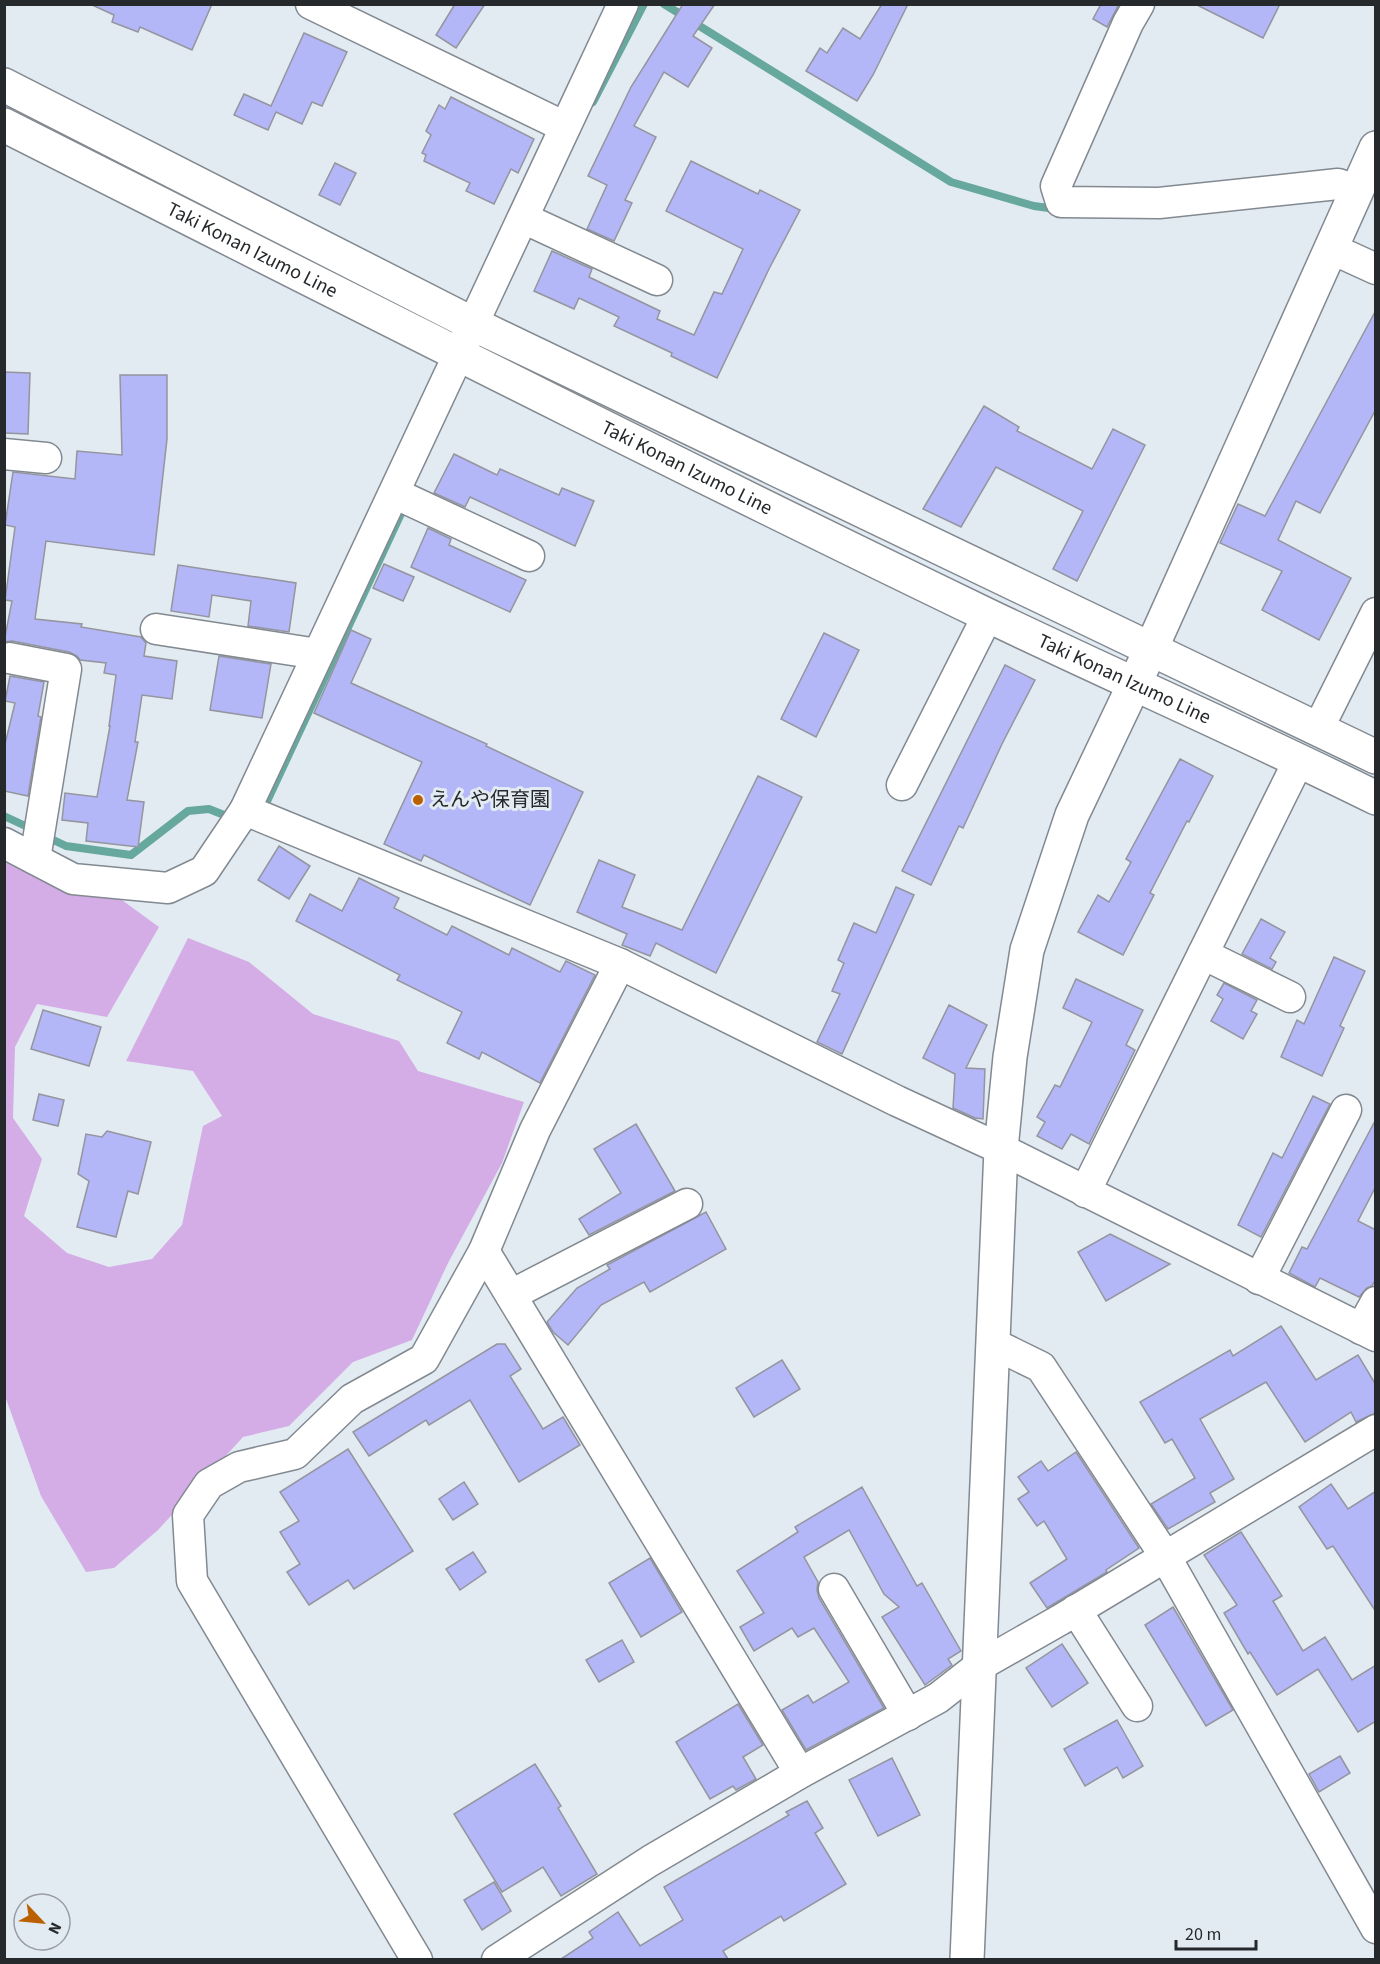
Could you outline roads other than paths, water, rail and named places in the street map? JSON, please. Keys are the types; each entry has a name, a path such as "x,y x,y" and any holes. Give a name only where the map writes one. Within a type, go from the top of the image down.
{"main road":[{"name":"Taki Konan Izumo Line","path":"4,85 473,324 1376,757"},
{"name":"Taki Konan Izumo Line","path":"4,125 459,355 988,615 1376,798"},
{"path":"967,1959 1001,1149 1010,1057 1027,950 1072,815 1151,649 1369,165"}],"street":[{"path":"311,4 565,127"},
{"path":"4,843 73,879 168,888 204,871 245,810 623,4"},
{"path":"1138,4 1056,186 1061,202 1159,203 1338,184 1369,165"},
{"path":"522,218 657,280"},
{"path":"1330,248 1376,269"},
{"path":"4,454 46,458"},
{"path":"394,493 529,556"},
{"path":"1318,729 1376,613"},
{"path":"902,785 988,615"},
{"path":"156,629 318,654"},
{"path":"9,658 66,669 35,859"},
{"path":"1085,1192 1299,760"},
{"path":"245,810 620,964 897,1101 1001,1149 1368,1333 1376,1302"},
{"path":"1203,954 1290,997"},
{"path":"417,1959 192,1581 188,1515 209,1484 239,1467 295,1454 352,1399 424,1359 484,1251 535,1130 620,964"},
{"path":"1259,1279 1346,1110"},
{"path":"511,1295 687,1204"},
{"path":"484,1251 800,1773"},
{"path":"994,1344 1041,1367 1165,1556 1376,1928"},
{"path":"497,1959 529,1951 650,1861 800,1773 938,1698 979,1666 1376,1430"},
{"path":"834,1588 908,1715"},
{"path":"1076,1610 1137,1706"}],"waterway":[{"path":"593,102 644,4"},
{"path":"664,4 951,182 1034,206 1056,209"},
{"path":"262,812 406,503"},
{"path":"45,836 66,846 131,855 188,811 209,809 234,819"},
{"path":"4,816 34,830"}],"place":[{"name":"えんや保育園","path":"418,800"}]}
